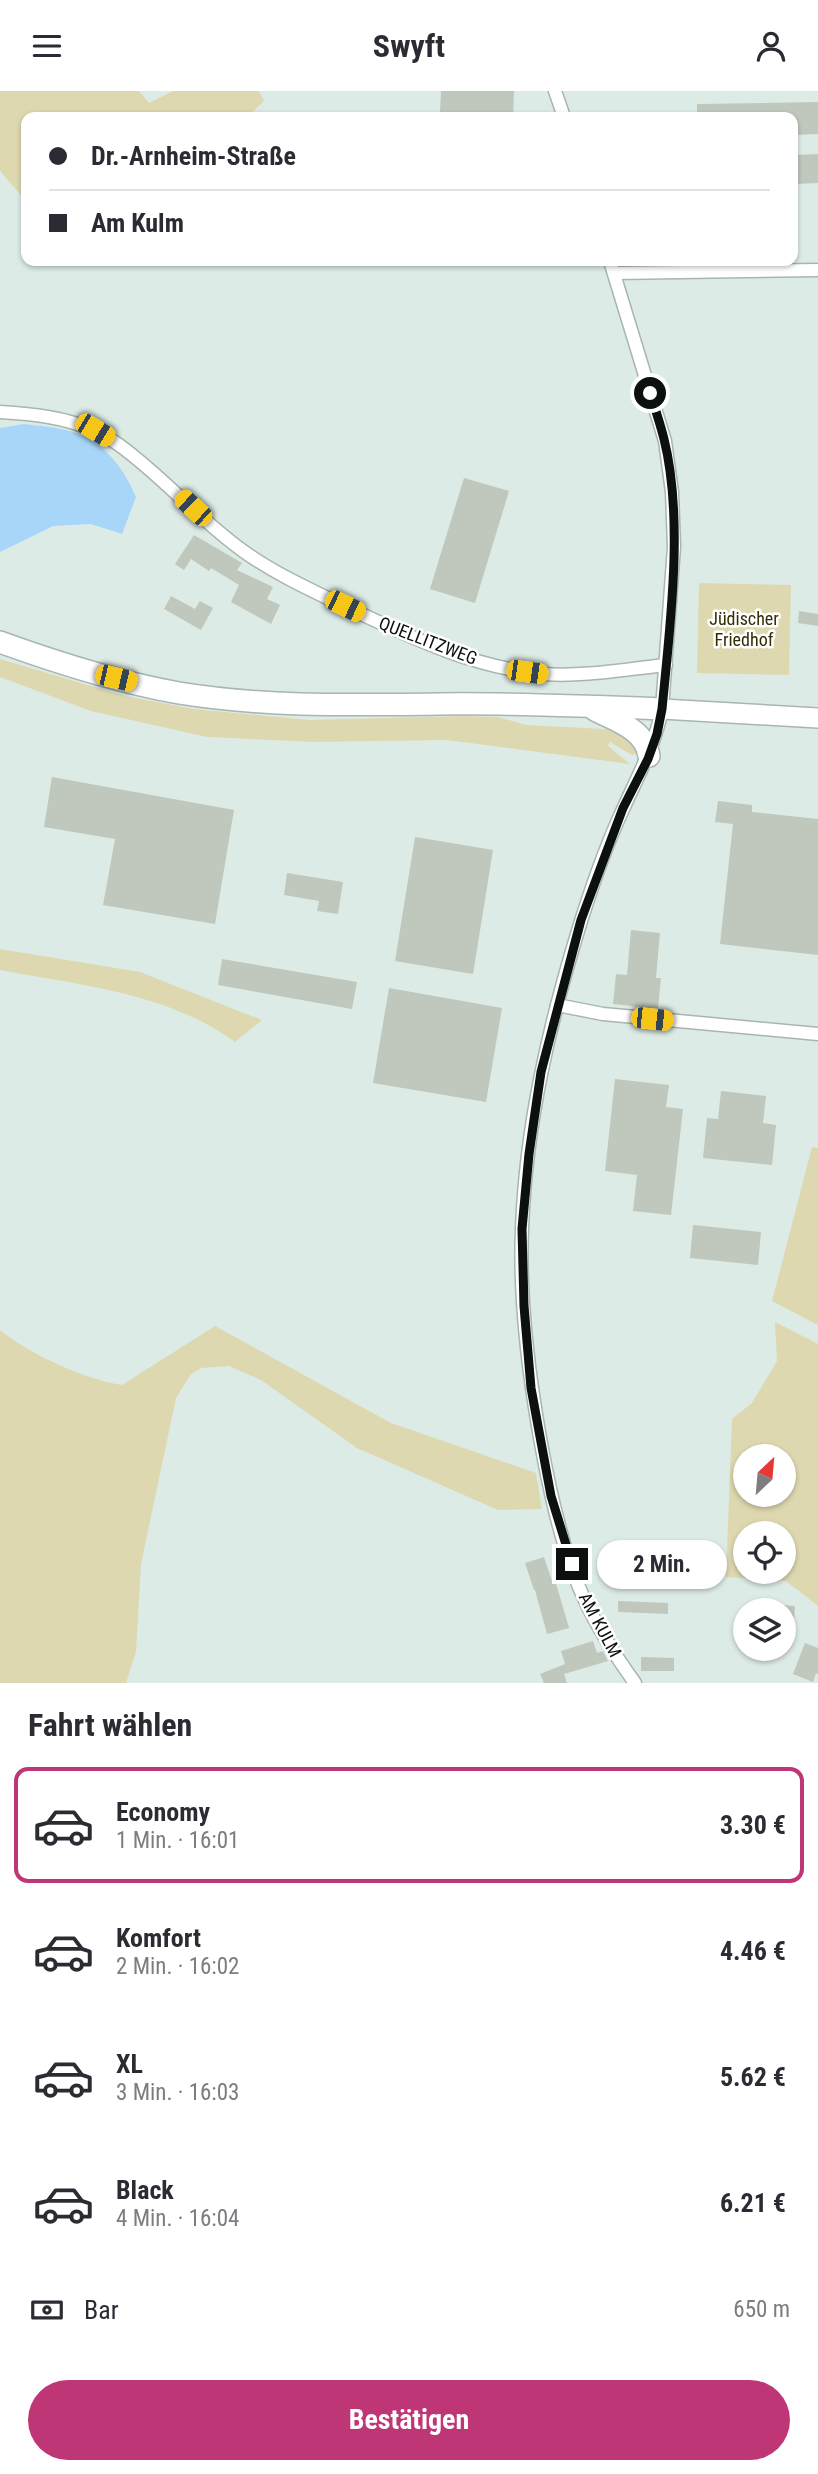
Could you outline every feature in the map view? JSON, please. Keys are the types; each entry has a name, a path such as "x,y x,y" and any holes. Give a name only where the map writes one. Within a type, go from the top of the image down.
{"highway":[{"path":"0,642 95,674 178,693 235,699 310,705 587,706 662,709"},
{"path":"587,706 635,731 645,741 649,756"}],"main road":[{"path":"662,709 818,718"}],"street":[{"path":"555,91 562,112"},
{"path":"612,267 818,270"},
{"name":"AM KULM","path":"612,267 665,441 672,492 674,547 662,709 649,756 623,808 589,897 557,1005 541,1072 522,1229 524,1306 531,1388 551,1496 579,1587 615,1656 635,1683"},
{"name":"QUELLITZWEG","path":"0,412 40,415 70,421 95,430 121,446 153,472 246,553 299,584 415,639 466,658 509,669 546,674 666,665"},
{"path":"557,1005 603,1014 818,1034"}],"green space":[{"path":"0,91 139,91 149,103 173,91 259,91 264,101 252,112 21,112 21,195 0,171"},
{"name":"Jüdischer Friedhof","path":"699,583 791,585 789,675 697,673"},
{"path":"0,659 125,696 194,709 310,720 498,717 526,725 624,730 639,752 632,755 610,742 608,746 630,764 447,740 315,742 207,737 91,711 0,677"},
{"path":"0,949 140,972 262,1020 235,1042 209,1025 152,1002 92,986 0,970"},
{"path":"812,1147 818,1148 818,1325 772,1301"},
{"path":"775,1322 818,1344 818,1606 790,1584 796,1584 796,1521 733,1521 733,1577 726,1577 732,1419 752,1403 777,1361"},
{"path":"215,1326 391,1423 536,1473 542,1509 498,1510 357,1448 261,1380 229,1366 201,1368 191,1374 176,1398 141,1564 136,1652 126,1683 0,1683 0,1330 25,1348 58,1364 92,1378 122,1385"}],"water":[{"path":"24,424 73,432 95,442 112,458 126,476 136,497 122,534 91,524 53,526 0,552 0,428"}],"building":[{"path":"441,91 514,91 513,112 440,112"},
{"path":"818,102 818,134 798,135 798,112 697,112 697,104"},
{"path":"818,154 818,183 798,184 798,155"},
{"path":"464,478 509,491 475,603 430,589"},
{"path":"194,535 242,563 237,570 273,587 267,599 280,605 271,624 231,602 239,585 191,559 184,570 175,564"},
{"path":"171,596 195,609 200,601 213,608 201,630 164,609"},
{"path":"799,611 818,614 818,626 798,623"},
{"path":"52,777 234,810 215,924 103,905 115,839 44,827"},
{"path":"718,801 752,805 752,812 818,819 818,955 720,944 733,824 715,822"},
{"path":"415,837 493,850 473,974 395,961"},
{"path":"287,873 343,882 338,914 317,911 319,901 284,895"},
{"path":"631,930 660,933 656,978 661,978 658,1009 613,1004 616,974 627,975"},
{"path":"222,959 357,982 352,1009 218,985"},
{"path":"389,988 502,1008 486,1102 373,1083"},
{"path":"615,1079 669,1085 666,1107 683,1109 671,1215 633,1211 637,1175 605,1171"},
{"path":"721,1091 766,1096 763,1123 776,1125 772,1165 703,1158 707,1118 718,1119"},
{"path":"693,1225 761,1232 758,1265 690,1258"},
{"path":"544,1557 552,1581 555,1580 569,1628 547,1634 525,1563"},
{"path":"618,1601 668,1603 668,1614 618,1612"},
{"path":"593,1641 597,1653 603,1651 608,1661 564,1674 567,1683 544,1683 540,1674 565,1664 561,1651"},
{"path":"805,1643 818,1648 818,1674 816,1673 813,1682 793,1674"},
{"path":"641,1657 674,1658 674,1671 641,1671"}],"route":[{"path":"572,1564 551,1496 531,1388 524,1306 522,1229 541,1072 557,1005 589,897 623,808 648,759 662,709 674,547 672,492 665,441 650,393"}]}
